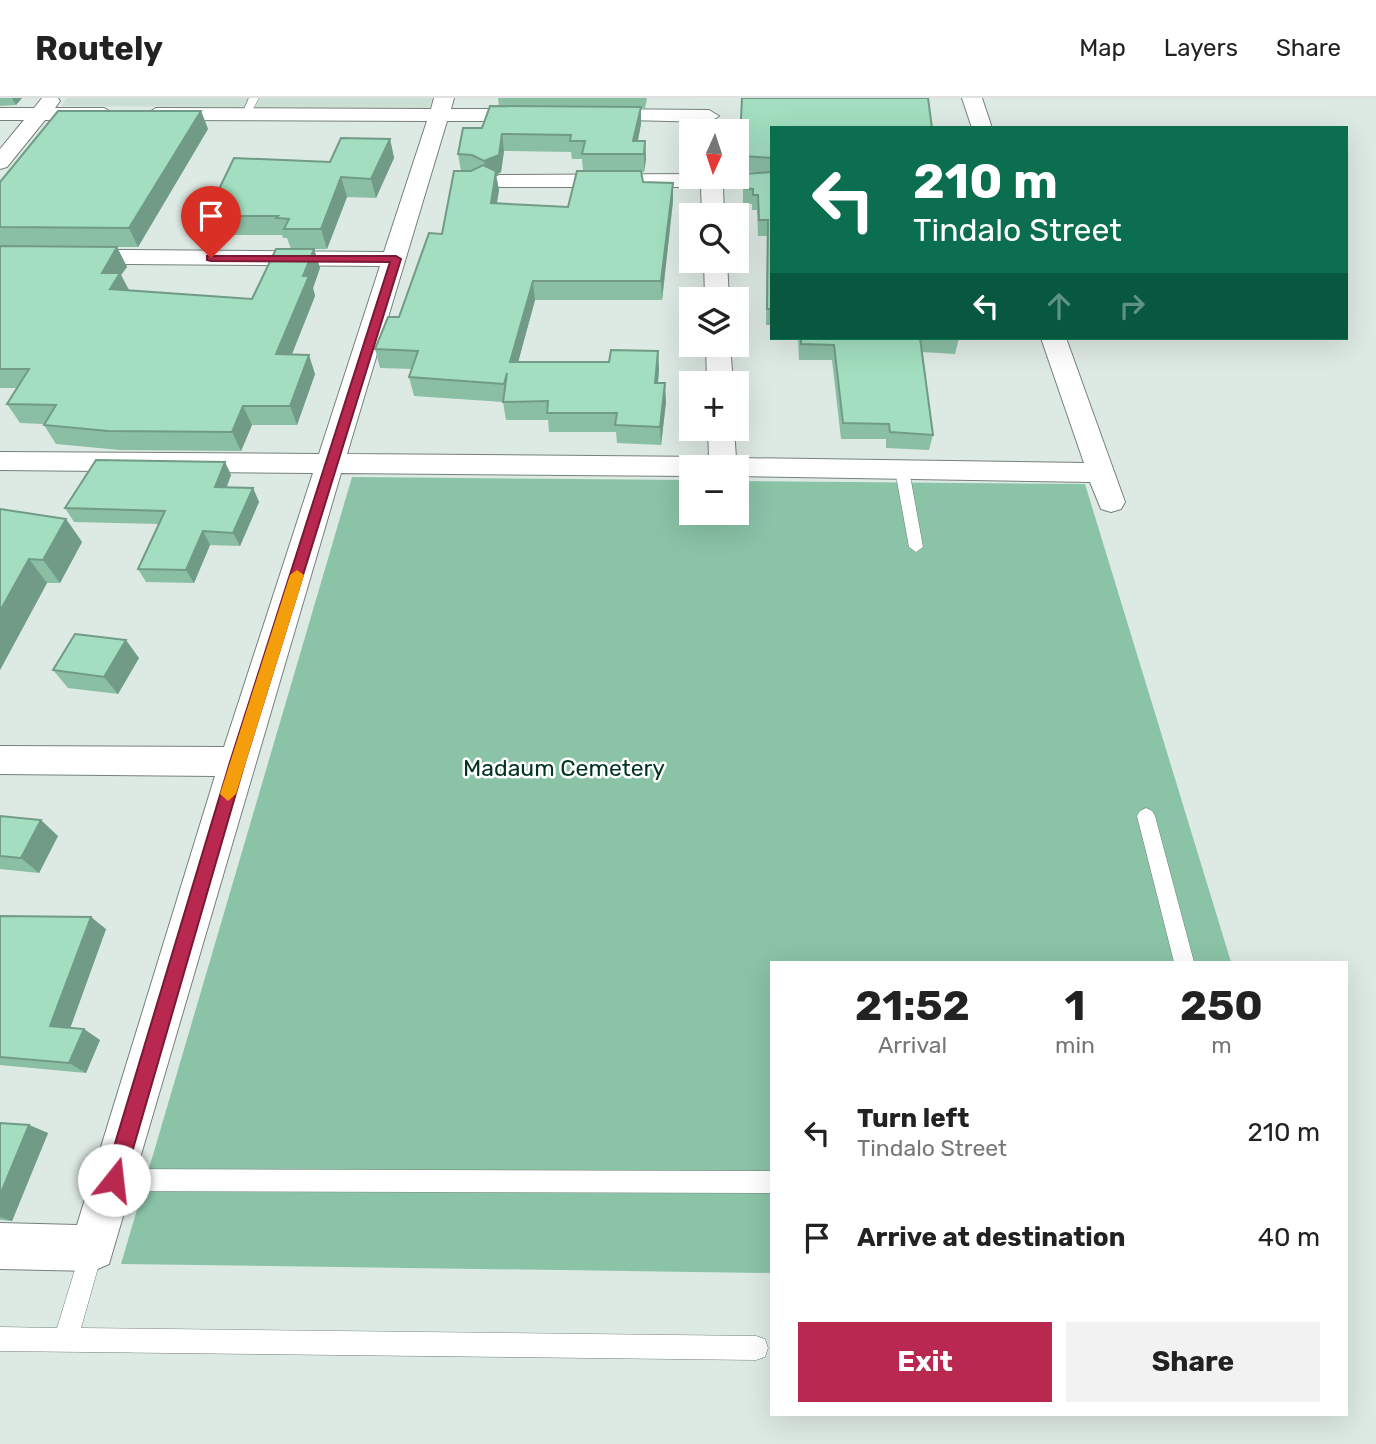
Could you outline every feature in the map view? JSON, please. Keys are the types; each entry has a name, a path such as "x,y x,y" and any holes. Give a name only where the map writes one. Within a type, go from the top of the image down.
{"street":[{"path":"972,98 981,126"},
{"path":"0,163 46,106"},
{"path":"0,114 46,106 129,114 250,106 442,106 548,115"},
{"path":"0,1246 93,1248 237,762 396,259 434,181 442,106"},
{"path":"575,115 709,115"},
{"path":"499,181 679,178"},
{"path":"749,179 770,180"},
{"path":"0,257 396,259"},
{"path":"1055,340 1111,502"},
{"path":"0,461 679,467"},
{"path":"749,467 1100,473"},
{"path":"0,760 237,762"}],"lane":[{"path":"902,470 916,547"},
{"path":"1146,817 1184,961"},
{"path":"114,1180 770,1182"},
{"path":"65,1340 93,1248"},
{"path":"0,1339 756,1348"}],"shaded area":[{"path":"67,98 433,98 429,108 61,106"}],"green space":[{"name":"Madaum Cemetery","path":"352,477 679,480 679,525 749,525 749,481 1085,484 1231,961 770,961 770,1273 121,1264"}],"building":[{"path":"742,98 928,98 932,126 770,126 770,158 749,156 749,119 741,119"},
{"path":"490,106 641,107 633,141 645,141 644,154 582,154 585,141 570,141 571,135 502,134 499,155 484,161 472,155 458,154 463,128 482,128"},
{"path":"58,111 201,111 129,228 0,227 0,182"},
{"path":"341,138 390,139 371,179 341,177 321,229 284,229 289,219 276,218 278,216 206,216 234,158 330,162"},
{"path":"483,165 496,171 491,203 568,207 577,171 641,171 643,182 673,183 661,281 533,281 510,362 609,362 611,350 658,351 655,383 665,383 660,427 615,425 617,413 547,413 548,401 503,402 507,373 504,384 409,377 418,351 375,349 388,317 399,317 429,233 442,234 454,171 471,171"},
{"path":"770,172 770,309 767,309 768,220 759,220 758,195 753,195 753,189 749,189 749,174"},
{"path":"0,246 117,247 102,273 120,273 110,289 252,299 276,249 314,249 303,276 309,276 276,354 309,355 290,406 243,406 232,432 108,431 44,425 56,405 7,404 29,369 0,369"},
{"path":"801,340 920,340 933,435 890,432 889,424 843,423 834,345 801,344"},
{"path":"96,460 225,462 215,487 253,488 233,533 203,531 186,570 138,569 165,511 65,508"},
{"path":"0,509 66,519 43,560 29,559 0,611"},
{"path":"75,634 126,640 104,677 53,670"},
{"path":"0,816 41,820 21,858 0,856"},
{"path":"0,916 91,917 50,1026 84,1029 69,1063 0,1057"},
{"path":"0,1123 29,1125 0,1195"}],"slow traffic":[{"path":"228,794 297,575"}],"route":[{"path":"114,1180 237,762 396,259 211,258"}]}
